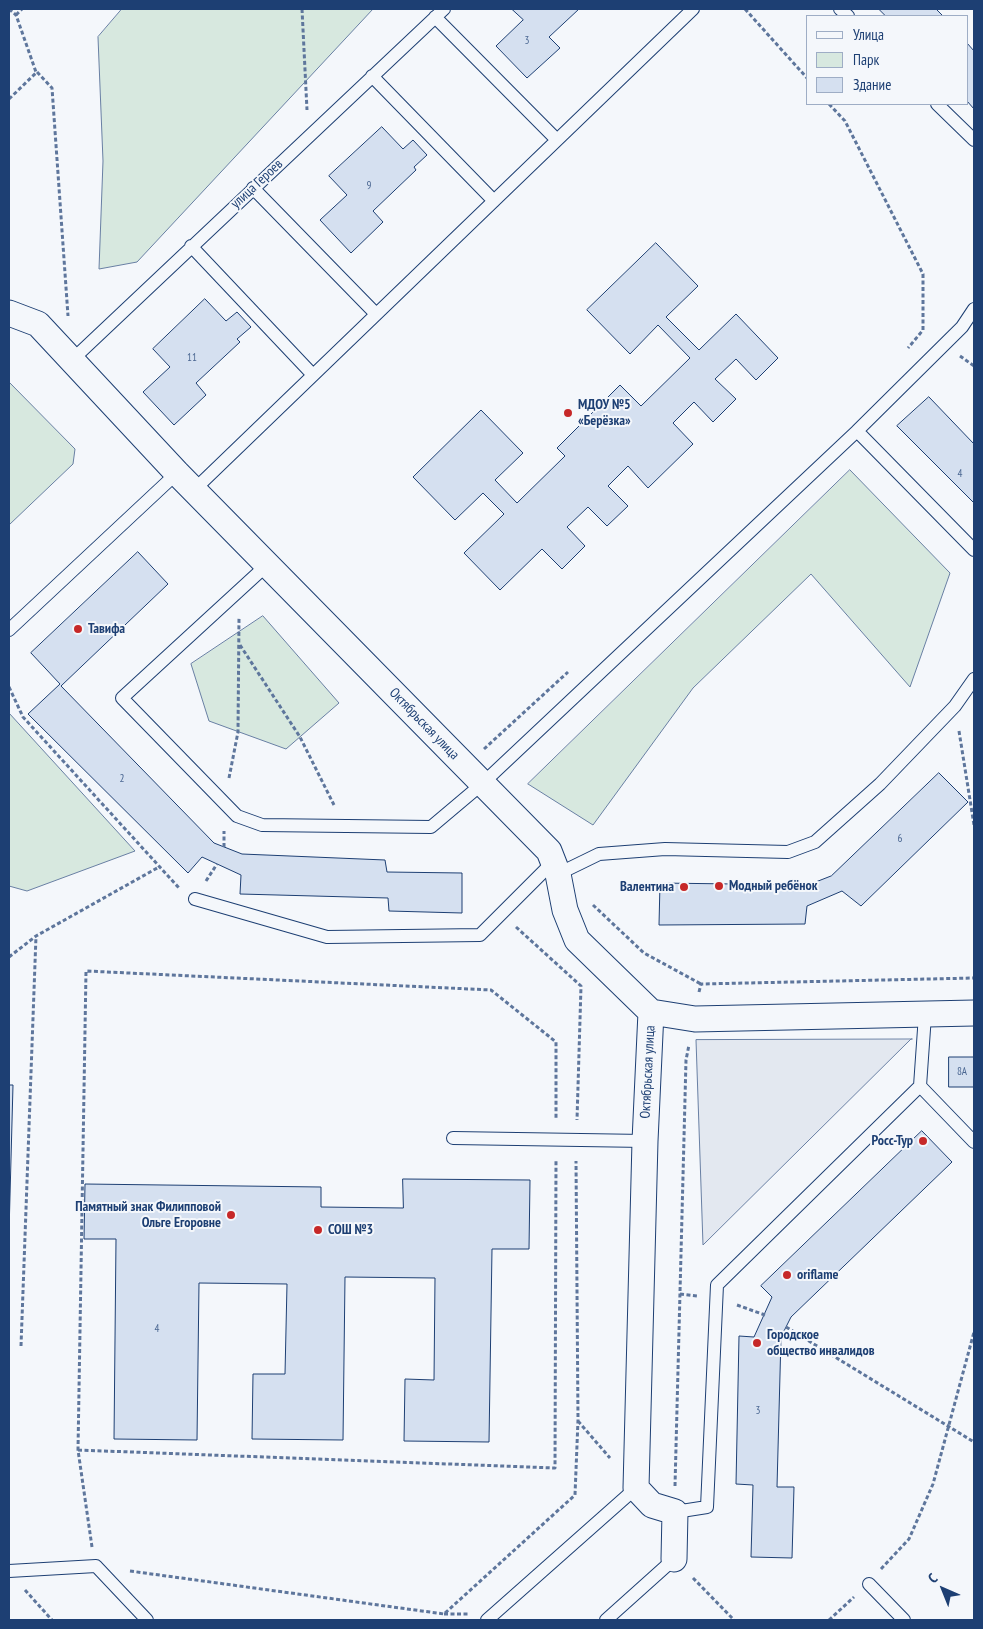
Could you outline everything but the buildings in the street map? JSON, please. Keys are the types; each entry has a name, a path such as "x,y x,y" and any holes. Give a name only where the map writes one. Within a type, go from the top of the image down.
{"street":[{"path":"9,314 38,324 185,481"},
{"name":"Октябрьская улица","path":"185,481 549,851 556,868 565,910 577,940 651,1012 645,1141 636,1488"},
{"path":"651,1012 695,1018 974,1013"},
{"path":"636,1488 652,1505 675,1512 674,1559"}],"lane":[{"path":"9,630 313,375 557,140 686,11"},
{"name":"улица Героев","path":"71,361 307,136 440,13"},
{"path":"440,13 557,140"},
{"path":"372,76 494,201"},
{"path":"938,105 974,140"},
{"path":"253,188 376,314"},
{"path":"191,246 313,375"},
{"path":"268,564 122,698 237,816 262,824 431,827 482,784 857,431 962,328 974,309"},
{"path":"857,431 974,550"},
{"path":"195,900 327,937 480,934 556,868 599,854 665,850 788,852 815,842 880,784 955,706 974,679"},
{"path":"675,1512 707,1506 717,1285 920,1086 925,1015"},
{"path":"920,1086 974,1142"},
{"path":"453,1138 645,1141"},
{"path":"487,1620 636,1488"},
{"path":"609,1620 674,1559"},
{"path":"9,1571 96,1566 147,1620"},
{"path":"869,1584 904,1620"}],"path":[{"path":"9,9 16,15 36,72 52,88 71,361"},
{"path":"16,15 22,9"},
{"path":"302,9 307,136"},
{"path":"745,9 806,77"},
{"path":"9,99 36,72"},
{"path":"831,105 845,121 923,274 923,330 905,353"},
{"path":"224,802 238,732 240,644 238,592"},
{"path":"240,644 300,738 344,826"},
{"path":"9,687 23,717 158,867 176,886 195,900"},
{"path":"955,706 974,825"},
{"path":"9,957 36,936 158,867"},
{"path":"591,904 644,953 701,984 974,978"},
{"path":"21,1346 36,936"},
{"path":"78,1450 555,1468 556,1042 491,990 86,971 78,1450 96,1566 444,1614 576,1495 578,1420 636,1488"},
{"path":"675,1512 686,1060 701,984"},
{"path":"786,1327 974,1442"},
{"path":"829,1620 869,1584 909,1539 933,1484 974,1332"},
{"path":"674,1559 734,1620"},
{"path":"21,1587 52,1620"}],"green space":[{"path":"122,9 373,9 137,262 99,269 103,161 98,37"},
{"path":"9,382 75,449 73,464 9,525"},
{"path":"850,470 950,573 910,687 811,574 693,688 593,825 528,784"},
{"path":"263,616 339,703 286,749 209,721 191,664"},
{"path":"9,713 135,851 27,891 9,886"}],"shaded area":[{"path":"911,1039 703,1245 696,1040"}],"place":[{"name":"МДОУ №5 «Берёзка»","path":"568,413"},
{"name":"Тавифа","path":"78,629"},
{"name":"Модный ребёнок","path":"719,886"},
{"name":"Валентина","path":"684,887"},
{"name":"Росс-Тур","path":"923,1141"},
{"name":"Памятный знак Филипповой Ольге Егоровне","path":"231,1215"},
{"name":"СОШ №3","path":"318,1230"},
{"name":"oriflame","path":"787,1275"},
{"name":"Городское общество инвалидов","path":"757,1343"}]}
